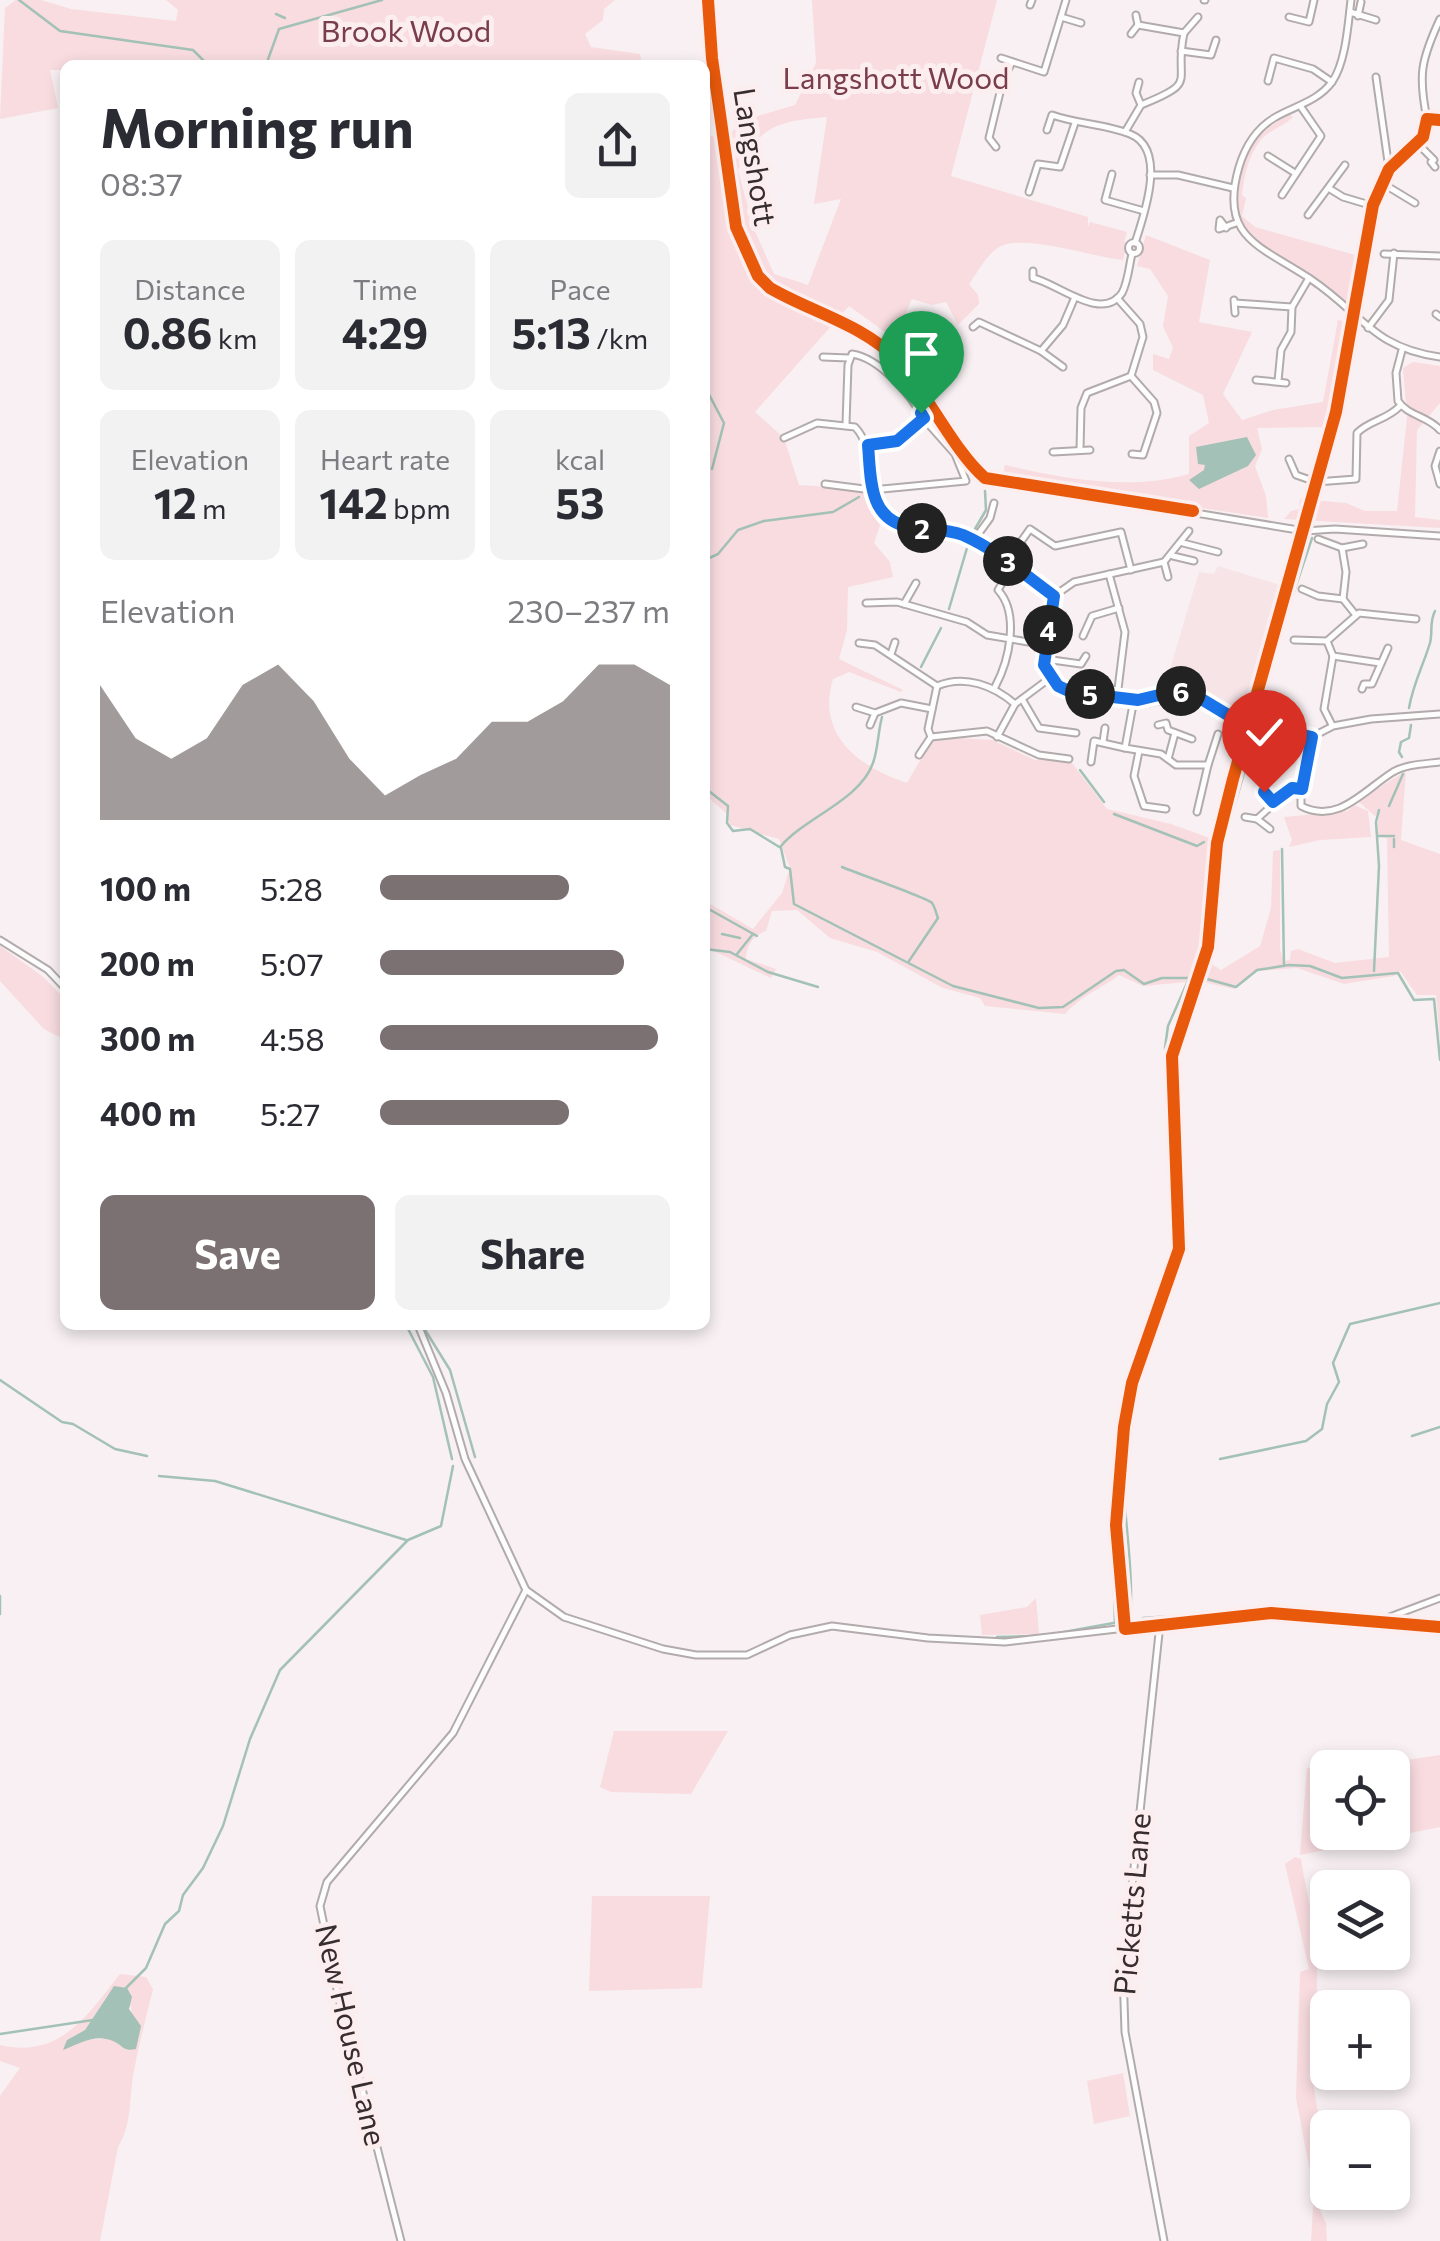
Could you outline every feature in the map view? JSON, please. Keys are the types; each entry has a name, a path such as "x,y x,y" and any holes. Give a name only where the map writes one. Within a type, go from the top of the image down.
{"street":[{"name":"Langshott","path":"708,0 712,58 736,226 758,276 792,301 868,336 896,360 985,478 1304,531 1335,529 1440,536"},
{"path":"1044,72 1066,0"},
{"path":"1289,16 1309,22 1314,0"},
{"path":"1351,0 1339,66 1332,82 1300,107 1274,118 1256,132 1242,157 1233,188 1236,223 1256,246 1309,278 1368,328 1402,350 1440,357"},
{"path":"1358,16 1361,2"},
{"path":"1350,12 1376,20"},
{"path":"1131,34 1138,25 1136,15"},
{"path":"1061,17 1081,23"},
{"path":"1125,132 1141,105 1170,95 1179,86 1184,33 1198,17"},
{"path":"1362,268 1373,206 1389,168 1423,138 1427,119 1420,75 1423,57 1440,18"},
{"path":"1138,25 1184,33"},
{"path":"1181,51 1212,55 1216,40"},
{"path":"1001,58 1052,75"},
{"path":"1268,81 1274,58 1313,70 1332,82"},
{"path":"989,138 1003,80 1012,62"},
{"path":"1376,77 1389,168"},
{"path":"1139,82 1136,93 1141,105"},
{"path":"1282,195 1321,136 1300,107"},
{"path":"1048,130 1052,115 1125,132 1142,142 1149,156 1150,175 1136,243 1139,250 1132,254 1118,298"},
{"path":"1427,119 1440,120"},
{"path":"1020,186 1029,191 1036,163 1060,166 1075,123"},
{"path":"979,140 989,138"},
{"path":"989,138 996,147"},
{"path":"1417,143 1436,167"},
{"path":"1268,156 1294,174"},
{"path":"1308,215 1345,165"},
{"path":"1112,174 1105,200 1144,211"},
{"path":"1150,175 1178,175 1233,188"},
{"path":"1382,183 1399,190 1400,198 1415,203"},
{"path":"1330,189 1373,206"},
{"path":"1226,228 1236,223"},
{"path":"1384,254 1440,256"},
{"path":"1368,328 1389,300 1394,254"},
{"path":"1030,286 1033,274 1099,305 1118,298"},
{"path":"1278,382 1281,350 1291,332 1292,307 1309,278"},
{"path":"1044,350 1075,296"},
{"path":"1080,450 1081,408 1087,393 1130,376 1143,337 1140,324 1118,298"},
{"path":"1235,313 1234,301 1292,307"},
{"path":"982,312 976,324 1044,350 1063,368"},
{"path":"1400,406 1395,390 1402,350"},
{"path":"822,357 849,358 858,354 872,360 955,454 966,480 872,490 826,484"},
{"path":"846,424 849,358"},
{"path":"1130,376 1154,402 1157,413 1143,455 1132,454"},
{"path":"1256,380 1286,382"},
{"path":"1400,406 1429,418 1440,430"},
{"path":"1289,459 1296,475 1316,482 1356,479 1357,433 1371,422 1390,417 1400,406"},
{"path":"868,445 897,441 924,418"},
{"path":"784,438 810,425 846,424 855,428 868,445 872,490 880,511 894,522 940,528 974,540 1054,596"},
{"path":"1053,452 1090,450"},
{"path":"1440,451 1434,466 1440,484"},
{"path":"974,540 990,518 994,503"},
{"path":"996,687 1004,672 1011,614 998,590 1030,529 1056,546 1121,532 1131,570"},
{"path":"1189,532 1164,562 1074,582 1054,596 1044,659 1050,678 1071,692 1134,699 1180,690 1238,721 1312,737 1332,726 1371,718 1440,714"},
{"path":"1318,539 1342,548 1362,544"},
{"path":"1183,543 1218,552"},
{"path":"1342,548 1346,572 1343,599"},
{"path":"1171,556 1194,560"},
{"path":"1164,562 1168,577"},
{"path":"1110,574 1125,632 1117,697"},
{"path":"904,604 916,583"},
{"path":"1302,588 1318,596 1343,599 1355,614"},
{"path":"866,603 904,604 967,622 981,632 1008,640 1046,644"},
{"path":"1083,636 1092,616 1119,608"},
{"path":"1294,640 1327,641 1355,614 1416,619"},
{"path":"1327,641 1334,656 1324,709 1332,726"},
{"path":"891,654 895,642"},
{"path":"860,643 891,654 937,686 955,682 996,687 1015,704"},
{"path":"1362,689 1364,684 1372,684 1388,648"},
{"path":"1044,659 1081,664 1086,656"},
{"path":"1334,656 1381,664"},
{"path":"997,737 1015,704 1050,678"},
{"path":"932,736 928,729 937,686"},
{"path":"1022,698 1040,728 1076,733"},
{"path":"1126,748 1134,699"},
{"path":"856,707 875,713 901,703 932,709"},
{"path":"870,725 875,713"},
{"path":"1158,725 1166,722 1168,730 1192,739"},
{"path":"1103,742 1105,728"},
{"path":"919,755 932,736 969,730 987,731 1040,755 1069,758"},
{"path":"1168,759 1175,733"},
{"path":"1196,812 1218,734"},
{"path":"1312,737 1302,789 1301,806 1307,809 1346,808 1396,770 1440,762"},
{"path":"1092,762 1092,744 1103,742 1161,754 1176,765 1208,765"},
{"path":"1139,751 1131,776 1144,806 1166,809"},
{"path":"1256,819 1292,788 1302,789"},
{"path":"1264,792 1273,802"},
{"path":"1245,818 1256,819 1270,829"},
{"path":"0,940 48,970 60,983"},
{"path":"420,1330 446,1393 465,1459 526,1590 546,1608 663,1650 727,1657 747,1655 790,1635 832,1626 928,1638 1006,1642 1272,1613 1380,1621 1440,1598"},
{"name":"New House Lane","path":"401,2241 347,2035 320,1906 328,1882 453,1733 526,1590"},
{"name":"Picketts Lane","path":"1160,1624 1122,1971 1126,2044 1164,2241"}],"shaded area":[{"path":"1247,437 1256,455 1248,466 1199,489 1189,480 1204,470 1205,465 1198,464 1196,447"},
{"path":"1218,566 1283,586 1242,713 1224,709 1212,699 1177,685 1164,689 1199,572 1214,574"},
{"path":"114,1986 127,1988 132,1997 129,2009 141,2026 136,2049 100,2038 63,2050 67,2040 85,2030"}],"green space":[{"name":"Brook Wood","path":"16,0 41,0 71,9 176,21 178,10 166,0 615,0 604,9 603,20 585,34 591,47 640,54 641,60 60,60 60,70 50,70 58,108 0,119 5,8"},
{"name":"Langshott Wood","path":"812,0 997,0 951,176 1088,217 1088,227 1090,222 1127,232 1123,260 1040,244 1010,243 999,247 969,284 978,295 979,304 958,325 946,302 932,305 912,299 897,331 889,335 849,306 755,412 784,438 799,485 866,489 869,507 880,525 874,543 890,562 893,577 848,587 847,630 839,659 903,690 849,672 833,679 831,717 846,746 873,768 907,783 933,738 992,740 1035,760 1069,759 1107,809 1171,824 1212,839 1202,949 1186,982 1143,986 1119,975 1065,1014 985,1006 980,998 943,988 877,952 830,938 797,910 772,911 766,931 749,945 746,959 776,969 771,978 710,949 710,904 753,929 782,893 790,868 779,839 730,825 726,813 710,799 710,136 730,134 741,121 795,105 816,63","holes":["827,117 814,204 841,199 808,285 774,274 754,229 738,170 754,143 773,128"]},
{"path":"1290,115 1293,117 1263,137 1252,153 1244,181 1242,216 1255,227 1359,256 1350,306 1313,276 1253,238 1238,212 1237,194 1248,154 1265,131"},
{"path":"1146,235 1210,260 1199,322 1252,332 1223,394 1242,420 1273,410 1323,402 1338,320 1354,323 1329,427 1257,428 1262,449 1255,466 1266,496 1268,518 1009,479 1003,474 1005,465 1050,475 1120,482 1189,474 1189,436 1209,423 1203,395 1153,370 1153,354 1169,359 1173,348 1163,326 1168,296 1150,269 1137,266"},
{"path":"1413,362 1440,366 1440,403 1417,430 1415,517 1440,520 1440,528 1284,519 1299,509 1300,499 1346,503 1365,511 1397,511 1407,418 1403,368"},
{"path":"1406,771 1401,840 1440,854 1440,1040 1436,995 1417,995 1400,971 1394,976 1344,984 1297,968 1258,971 1234,989 1199,981 1208,952 1213,965 1221,970 1260,946 1271,908 1273,851 1280,850 1280,950 1284,961 1290,960 1291,951 1298,949 1335,963 1389,957 1387,838 1377,836 1379,813 1375,816 1358,801"},
{"path":"1354,805 1368,811 1371,837 1320,840 1289,847 1292,840 1284,817 1348,811"},
{"path":"0,946 60,994 60,1037 44,1029 0,981"},
{"path":"1036,1598 1039,1634 982,1635 980,1615 1027,1607"},
{"path":"614,1731 728,1731 691,1794 611,1792 600,1787"},
{"path":"1440,1755 1440,1827 1410,1833 1410,1760"},
{"path":"1307,1768 1310,1850 1325,1850 1300,1855"},
{"path":"1295,1857 1301,1859 1310,1906 1310,1970 1317,1970 1317,1990 1310,1990 1310,2090 1314,2090 1317,2110 1310,2110 1310,2171 1296,2098 1300,1972 1309,1969 1285,1864"},
{"path":"592,1896 710,1896 702,1988 589,1991"},
{"path":"120,1974 146,1977 153,1989 100,2241 0,2241 0,2096 20,2068 0,2061 0,2045 21,2048 56,2040 83,2019","holes":["109,1993 130,2002 132,2015 102,2039 67,2040 85,2030"]},
{"path":"1123,2073 1130,2116 1094,2124 1087,2081"},
{"path":"1313,2210 1320,2210 1327,2241 1311,2241"}],"waterway":[{"path":"19,0 60,31 193,50 203,60"},
{"path":"268,60 279,29 382,0"},
{"path":"276,14 285,18"},
{"path":"710,396 724,423 712,469"},
{"path":"975,529 986,510 985,491"},
{"path":"710,558 718,554 738,530 764,521 833,512 859,497"},
{"path":"1259,716 1279,636 1312,538"},
{"path":"949,609 967,548"},
{"path":"1409,708 1430,643 1435,611"},
{"path":"921,667 941,628"},
{"path":"1136,709 1184,699 1201,705 1227,725"},
{"path":"781,846 857,788 875,758 882,717"},
{"path":"1402,757 1401,742 1409,738 1411,725"},
{"path":"1221,837 1226,835 1256,732"},
{"path":"1080,770 1104,802"},
{"path":"1389,806 1403,774"},
{"path":"710,792 728,806 727,823 733,831 750,829 781,848 785,867 790,869 794,904 953,986 1039,1008 1063,1007 1116,971 1124,970 1144,984 1162,978 1192,978"},
{"path":"1374,971 1379,810"},
{"path":"1114,814 1197,846 1204,842"},
{"path":"1378,836 1394,836"},
{"path":"1394,839 1394,847"},
{"path":"1172,1124 1165,1048 1168,1026 1202,949 1212,844"},
{"path":"1282,849 1284,966"},
{"path":"842,867 928,900 938,918"},
{"path":"710,910 757,936"},
{"path":"909,961 938,918"},
{"path":"722,934 740,938"},
{"path":"737,954 753,934"},
{"path":"710,950 730,952 768,972 818,987"},
{"path":"1207,979 1236,987 1257,970 1289,965 1310,966 1342,978 1398,973 1414,1000 1434,999 1440,1060"},
{"path":"1181,1124 1178,1065 1199,978"},
{"path":"1115,1623 1111,1491 1123,1393 1175,1247 1171,1132"},
{"path":"1182,1132 1177,1189 1183,1246"},
{"path":"1129,1619 1131,1589 1122,1442 1143,1356 1183,1248"},
{"path":"1220,1459 1306,1441 1322,1429 1327,1404 1339,1382 1333,1363 1350,1324 1440,1303"},
{"path":"409,1330 433,1377 452,1459"},
{"path":"425,1330 450,1370 475,1457"},
{"path":"0,1380 62,1422 73,1424 115,1449 147,1456"},
{"path":"1412,1436 1440,1427"},
{"path":"126,1988 146,1968 165,1924 179,1911 183,1895 203,1868 223,1826 250,1739 280,1670 408,1540 441,1526 453,1466"},
{"path":"159,1476 215,1481 406,1540"},
{"path":"0,1596 0,1614"},
{"path":"1143,1618 1270,1609 1308,1611"},
{"path":"1053,1634 1119,1622"},
{"path":"997,1637 1035,1636"},
{"path":"0,2034 93,2020"}],"cycle path":[{"path":"708,0 712,58 736,227 758,276 770,288 853,328 884,348 908,374 962,453 985,478 1193,511"},
{"path":"1440,120 1427,119 1423,137 1389,169 1373,205 1336,412 1217,843 1208,947 1172,1056 1179,1249 1132,1383 1124,1427 1116,1525 1125,1629 1271,1613 1440,1627"}],"route":[{"path":"921,413 924,418 897,441 872,441 868,445 872,490 880,511 894,522 940,528 978,542 1054,596 1044,665 1058,686 1071,692 1138,700 1180,690 1238,721 1312,737 1302,789 1292,788 1273,802 1264,792"}]}
